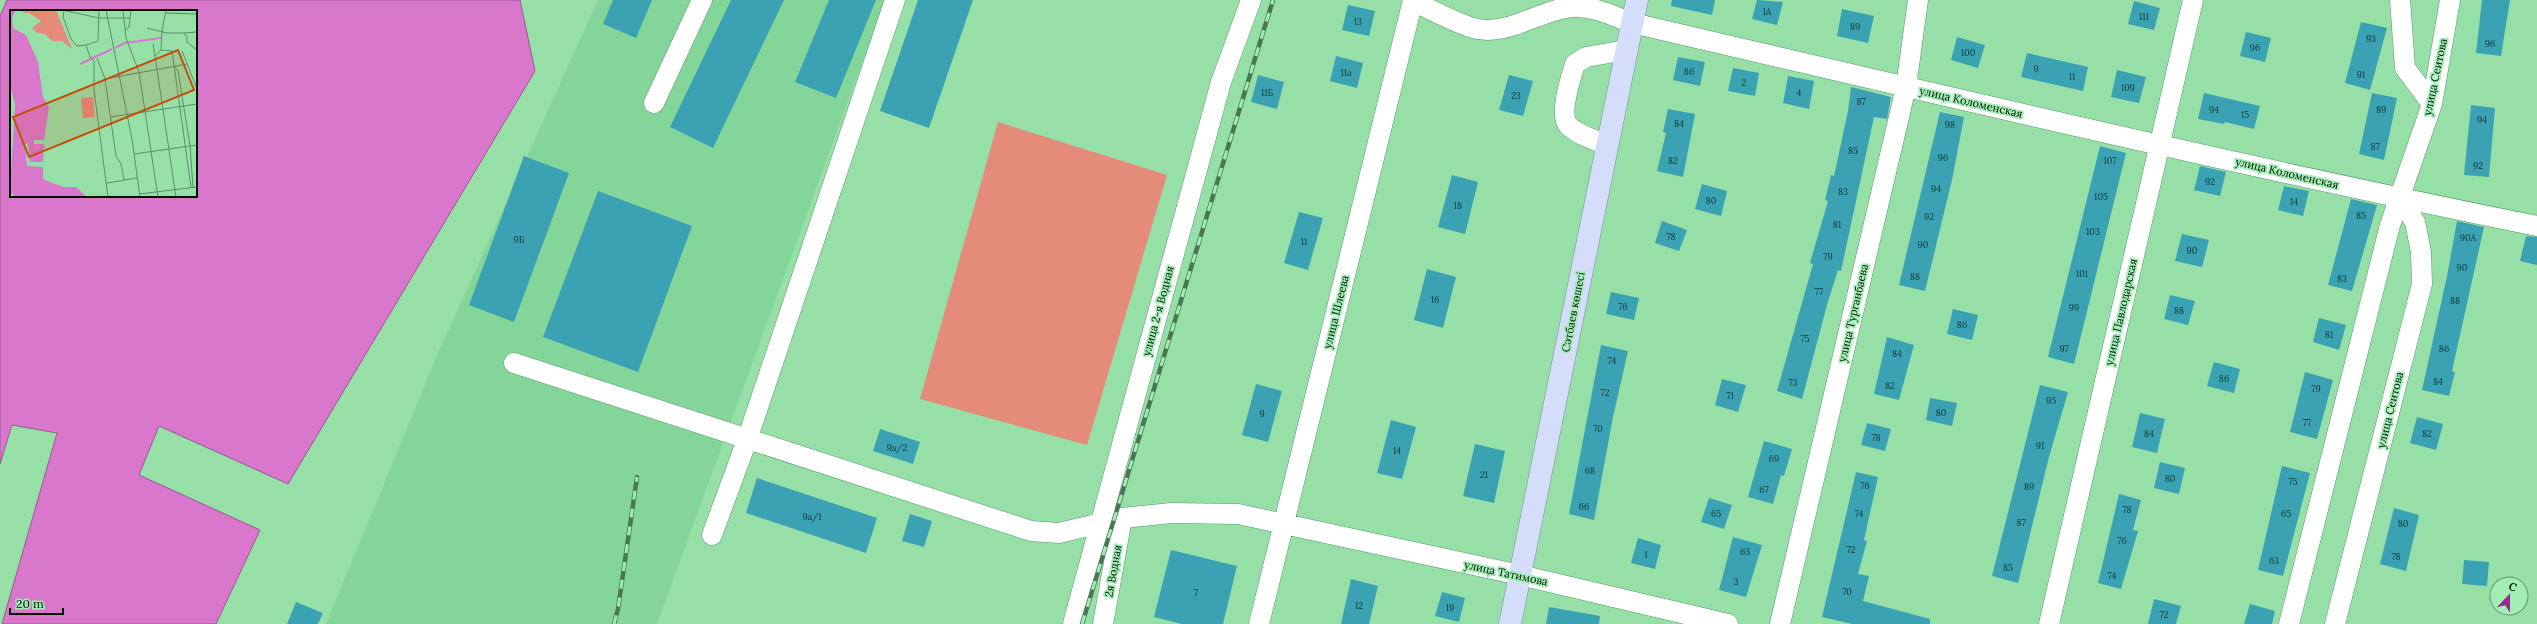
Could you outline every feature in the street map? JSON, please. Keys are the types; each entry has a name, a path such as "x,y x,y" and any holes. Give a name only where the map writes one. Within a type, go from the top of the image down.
{"main road":[{"name":"Сәтбаев көшесі","path":"1510,624 1637,0"}],"street":[{"path":"654,103 702,0"},
{"path":"712,535 747,440 895,0"},
{"name":"улица 2-я Водная","path":"1073,624 1221,82 1251,0"},
{"name":"улица Турганбаева","path":"1780,624 1906,87 1918,0"},
{"name":"улица Павлодарская","path":"2049,624 2193,0"},
{"path":"2400,0 2405,68 2432,104"},
{"name":"улица Сеитова","path":"2289,624 2390,225 2432,104 2450,0"},
{"name":"улица Коломенская","path":"1413,1 1477,30 1504,27 1562,8 1575,7 1596,9 1632,24 2400,198 2537,226"},
{"name":"улица Шлеева","path":"1258,624 1413,1"},
{"path":"1607,145 1568,125 1564,116 1565,105 1575,64 1586,57 1626,50"},
{"name":"улица Сеитова","path":"2335,624 2422,284 2421,252 2415,222 2400,198"},
{"name":"улица Татимова","path":"514,363 747,440 1031,531 1059,533 1122,518 1172,513 1238,514 1283,525 1520,575 1728,624"},
{"name":"2я Водная","path":"1103,624 1122,518"}],"shaded area":[{"path":"7,0 520,0 535,71 288,484 159,426 139,475 260,530 216,624 2,624 57,433 12,425 0,464 0,16"},
{"path":"598,0 885,0 657,624 326,624 438,353"},
{"path":"998,122 1167,175 1087,445 920,399"}],"building":[{"path":"613,0 652,0 636,38 603,24"},
{"path":"731,0 784,0 713,148 670,127"},
{"path":"829,0 876,0 836,98 795,82"},
{"path":"918,0 973,0 929,128 880,111"},
{"path":"1672,0 1715,0 1712,15 1671,6"},
{"path":"1757,0 1783,2 1777,25 1752,19"},
{"path":"2482,0 2510,0 2501,56 2476,53"},
{"path":"2134,1 2160,8 2154,30 2128,24"},
{"path":"1348,5 1375,11 1369,36 1342,30"},
{"path":"1842,9 1874,16 1868,43 1837,36"},
{"path":"2361,22 2387,28 2370,90 2345,83"},
{"path":"2246,32 2271,38 2265,62 2240,56"},
{"path":"1957,37 1985,45 1978,68 1951,60"},
{"path":"2027,53 2088,67 2083,91 2021,77"},
{"path":"1336,56 1363,63 1357,88 1330,81"},
{"path":"1678,57 1705,62 1700,86 1673,80"},
{"path":"1733,68 1759,73 1755,96 1728,91"},
{"path":"2117,70 2146,77 2139,103 2111,97"},
{"path":"1258,75 1284,82 1277,109 1251,102"},
{"path":"1509,75 1533,81 1523,116 1499,110"},
{"path":"1788,76 1814,81 1809,109 1783,103"},
{"path":"1851,87 1891,97 1887,119 1874,117 1841,271 1838,270 1827,305 1802,399 1777,391 1813,264 1810,263 1828,201 1825,200 1831,175 1834,176 1848,111"},
{"path":"2204,93 2260,106 2254,129 2225,122 2224,124 2198,119"},
{"path":"2372,93 2397,98 2384,160 2359,154"},
{"path":"2471,105 2495,108 2489,177 2464,175"},
{"path":"1668,109 1695,114 1683,177 1657,171 1666,133 1663,132"},
{"path":"1940,112 1964,117 1952,180 1925,291 1899,285"},
{"path":"2100,146 2126,153 2074,364 2048,357"},
{"path":"524,156 569,173 514,322 469,305"},
{"path":"2200,166 2226,172 2220,196 2194,190"},
{"path":"1452,175 1478,182 1465,234 1438,227"},
{"path":"1702,184 1727,191 1721,216 1695,209"},
{"path":"2284,186 2309,191 2303,216 2278,210"},
{"path":"598,191 692,226 638,372 543,337"},
{"path":"2351,199 2377,205 2352,291 2328,285"},
{"path":"1299,212 1323,218 1308,270 1284,263"},
{"path":"1662,221 1687,230 1679,251 1655,243"},
{"path":"2457,221 2484,227 2452,371 2455,372 2449,396 2422,390 2447,276"},
{"path":"2182,234 2209,240 2202,267 2175,261"},
{"path":"2526,236 2537,237 2537,265 2520,261"},
{"path":"1427,269 1456,277 1443,328 1414,320"},
{"path":"1611,292 1639,298 1634,320 1606,314"},
{"path":"2170,295 2195,301 2188,325 2164,319"},
{"path":"1953,309 1978,315 1972,340 1947,334"},
{"path":"2319,318 2346,325 2339,350 2313,342"},
{"path":"1887,337 1914,345 1899,400 1874,394"},
{"path":"1601,345 1628,351 1613,417 1594,520 1569,514"},
{"path":"2214,362 2240,369 2234,393 2207,386"},
{"path":"2305,372 2333,380 2317,439 2290,432"},
{"path":"1722,379 1746,385 1738,412 1715,405"},
{"path":"1256,384 1282,391 1268,442 1242,435"},
{"path":"2040,385 2068,392 2049,457 2018,583 1992,576"},
{"path":"1930,398 1957,403 1952,426 1926,420"},
{"path":"2140,413 2165,419 2157,453 2132,447"},
{"path":"2417,417 2443,424 2436,450 2410,443"},
{"path":"1391,420 1416,427 1402,479 1377,473"},
{"path":"1867,423 1891,429 1885,451 1861,445"},
{"path":"880,429 920,442 913,464 873,451"},
{"path":"1764,441 1792,449 1784,476 1781,475 1773,504 1748,497"},
{"path":"1475,444 1505,451 1494,503 1463,496"},
{"path":"2160,462 2185,468 2179,494 2154,488"},
{"path":"2282,466 2310,473 2283,576 2258,570"},
{"path":"1856,472 1878,477 1864,540 1867,541 1858,574 1869,576 1863,601 1930,619 1930,624 1852,624 1822,617"},
{"path":"757,478 877,518 866,553 746,513"},
{"path":"2119,494 2141,500 2133,530 2138,531 2121,589 2098,583"},
{"path":"1709,498 1732,505 1724,529 1701,522"},
{"path":"2394,508 2419,515 2406,571 2380,564"},
{"path":"910,514 932,521 924,547 902,541"},
{"path":"1733,537 1762,545 1746,597 1719,590"},
{"path":"1638,538 1661,545 1655,569 1631,563"},
{"path":"1171,550 1237,566 1223,624 1182,624 1154,617"},
{"path":"2464,560 2489,562 2487,586 2462,584"},
{"path":"1351,579 1378,586 1369,624 1341,624"},
{"path":"1442,592 1465,598 1459,622 1435,616"},
{"path":"2154,599 2181,606 2176,624 2148,624"},
{"path":"296,602 323,613 318,624 287,624"},
{"path":"2250,604 2275,611 2272,624 2244,624"},
{"path":"1549,607 1600,616 1599,624 1546,624"}],"railway":[{"path":"1082,624 1273,0"},
{"path":"614,624 618,609 637,477"}]}
